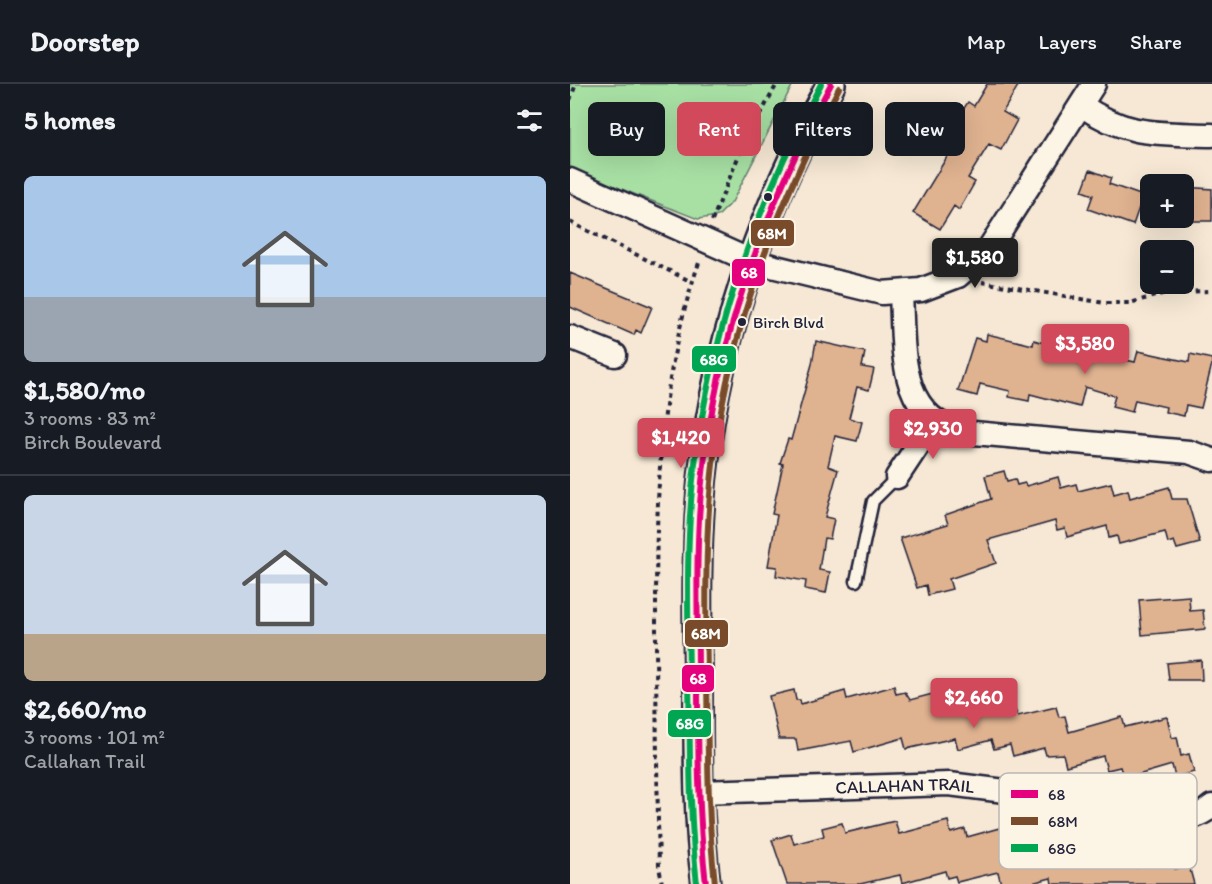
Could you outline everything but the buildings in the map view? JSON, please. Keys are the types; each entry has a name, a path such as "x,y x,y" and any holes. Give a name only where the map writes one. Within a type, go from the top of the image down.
{"street":[{"path":"706,884 699,792 698,559 702,479 718,377 751,261 789,166 831,84"},
{"path":"570,180 751,261 882,293 921,290 958,276 981,257 1001,233 1094,84"},
{"path":"1081,105 1113,125 1132,131 1212,135"},
{"path":"901,293 906,366 911,386 917,402 934,421 962,432 1189,452 1212,460"},
{"path":"570,337 615,355"},
{"path":"897,477 934,421"},
{"name":"CALLAHAN TRAIL","path":"699,792 950,784 999,790"},
{"name":"CALLAHAN TRAIL","path":"1197,816 1212,806"}],"lane":[{"path":"856,581 873,501 897,477"}],"path":[{"path":"570,100 576,84"},
{"path":"570,222 692,282"},
{"path":"958,276 1105,303 1130,303 1169,292 1212,291"}],"green space":[{"path":"570,84 793,84 784,102 773,102 773,123 761,146 761,102 677,102 677,156 756,156 732,202 718,216 698,219 570,169"}],"transit line":[{"name":"68G","path":"697,884 690,780 688,577 689,528 700,428 723,325 755,227 775,178 821,84"},
{"name":"68","path":"706,884 699,780 697,579 698,530 709,429 719,377 747,277 785,179 831,84"},
{"name":"68M","path":"715,883 708,778 706,579 709,507 718,431 727,380 740,329 773,231 793,182 839,88"}],"place":[{"name":"Birch Blvd","path":"742,322"}]}
